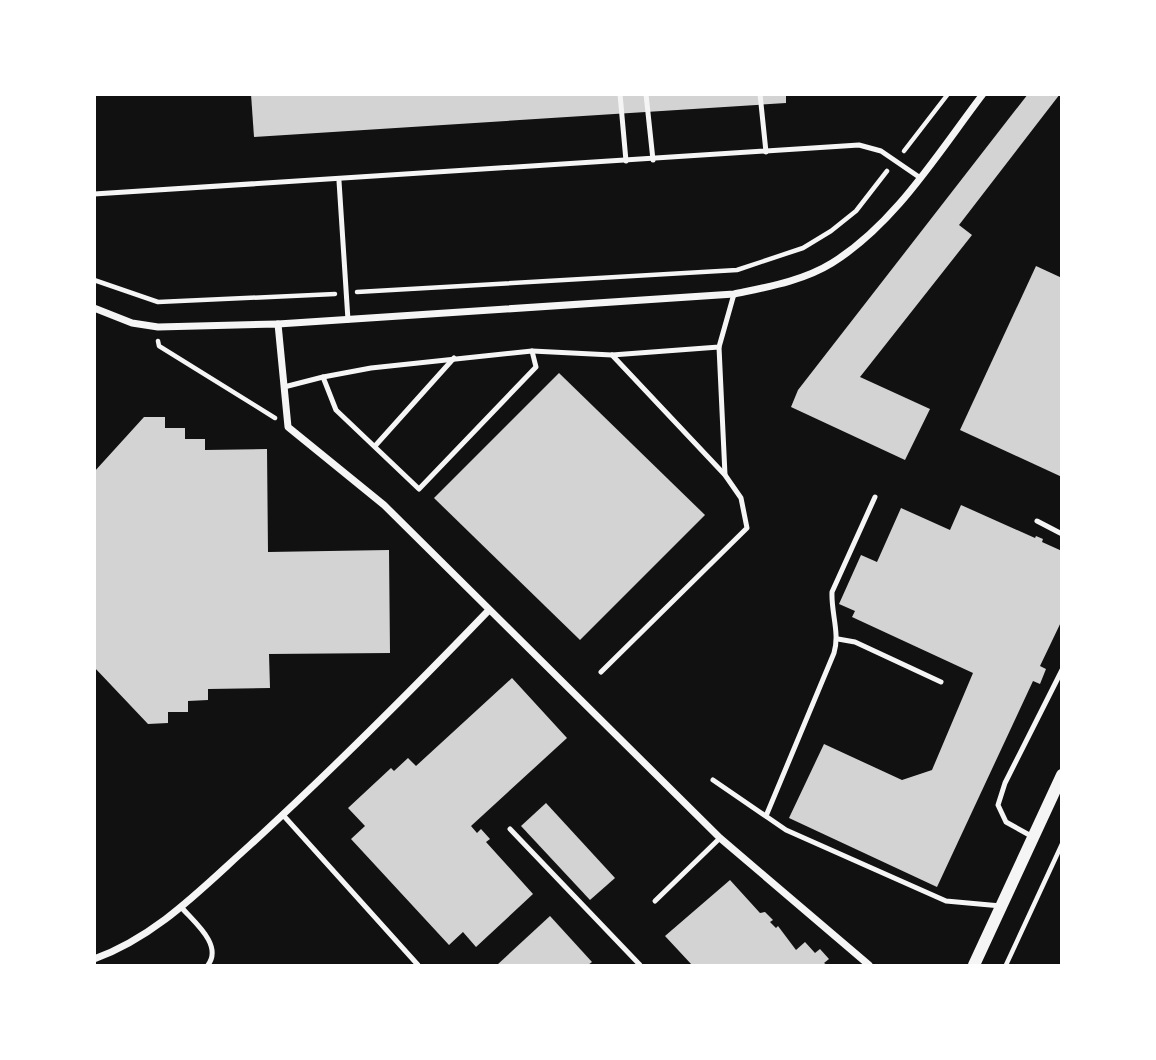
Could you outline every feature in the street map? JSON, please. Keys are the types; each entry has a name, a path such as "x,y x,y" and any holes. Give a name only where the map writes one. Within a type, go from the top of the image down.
{"street":[{"path":"94,308 132,323 158,327 278,324 734,294 781,284 831,263 875,228 919,177 983,94"},
{"path":"278,324 288,427 384,505 720,838 869,965"},
{"path":"94,959 132,942 182,908 393,709 489,610"},
{"path":"974,965 1062,775"}],"lane":[{"path":"620,94 626,161"},
{"path":"646,94 653,160"},
{"path":"760,94 766,152"},
{"path":"94,194 339,181 859,145 881,151 919,177"},
{"path":"339,181 348,320"},
{"path":"725,475 719,347 734,294"},
{"path":"284,387 371,368 454,358 532,351 612,355 719,347"},
{"path":"323,377 335,410 419,489 536,367 532,351"},
{"path":"601,672 747,528 741,498 725,475 612,355"},
{"path":"374,446 454,358"},
{"path":"766,816 838,639 831,607 832,592 874,497"},
{"path":"1037,522 1062,534"},
{"path":"838,639 855,642 940,682"},
{"path":"1033,837 1006,822 998,805 1005,783 1062,670"},
{"path":"713,779 786,830 946,901 1001,906"},
{"path":"283,815 418,965"},
{"path":"510,829 640,965"},
{"path":"655,901 720,838"},
{"path":"182,908 205,933 211,945 211,961 208,965"}],"path":[{"path":"94,280 158,302 737,270 803,248 856,211 948,94"},
{"path":"158,302 159,346 288,427"},
{"path":"1006,965 1062,844"}],"building":[{"path":"251,94 786,94 786,103 254,137"},
{"path":"1028,94 1060,94 959,225 972,235 860,377 930,409 905,460 791,407 798,390"},
{"path":"1036,266 1062,278 1062,477 960,430"},
{"path":"559,373 705,515 580,640 434,498"},
{"path":"144,417 165,417 165,428 185,428 185,439 205,439 205,450 267,449 268,552 389,550 390,653 269,654 270,688 208,689 208,700 188,701 188,712 168,712 168,723 148,724 94,667 94,472"},
{"path":"961,505 1035,538 1036,536 1043,539 1042,542 1062,551 1062,620 1040,666 1046,669 1040,684 1033,681 937,887 789,818 824,744 902,780 932,770 973,673 852,617 855,611 839,604 861,555 877,562 901,508 950,530"},
{"path":"512,678 567,738 471,826 477,833 481,829 490,839 486,842 533,894 476,947 463,932 449,945 351,839 365,826 348,808 391,768 394,771 408,758 416,766"},
{"path":"546,803 615,878 590,900 521,826"},
{"path":"730,880 760,913 765,912 773,920 770,922 776,928 778,926 796,950 805,942 815,953 820,949 829,959 824,963 827,965 692,965 665,936"},
{"path":"550,916 592,962 588,965 497,965"}]}
